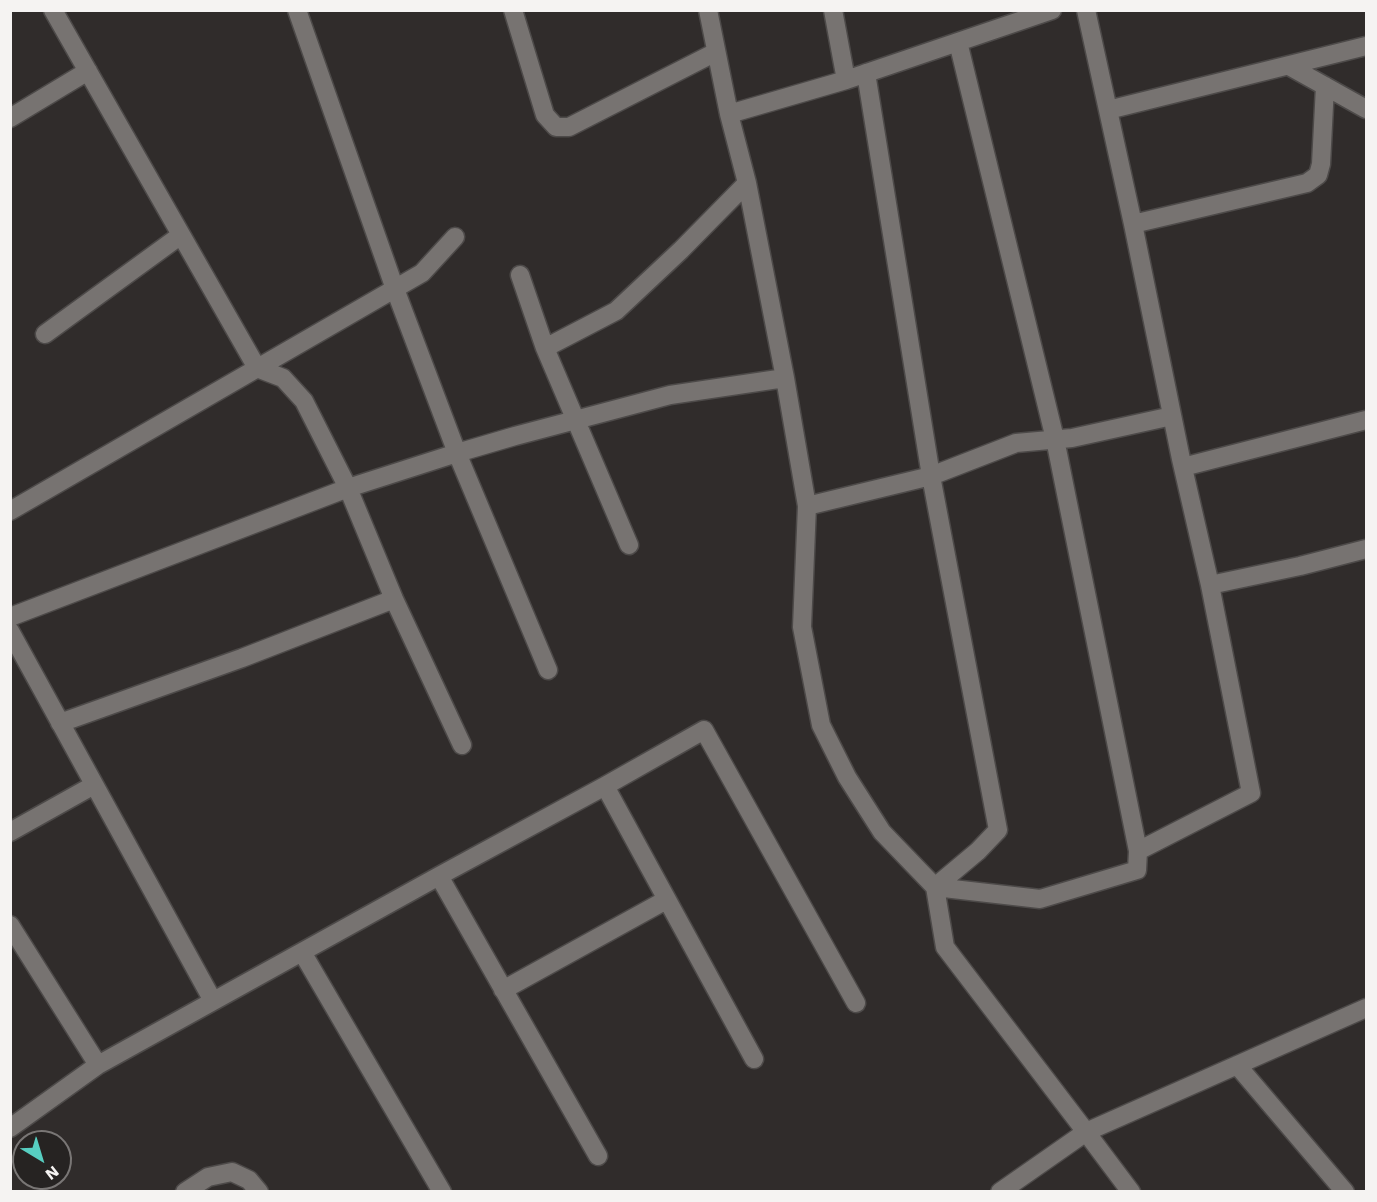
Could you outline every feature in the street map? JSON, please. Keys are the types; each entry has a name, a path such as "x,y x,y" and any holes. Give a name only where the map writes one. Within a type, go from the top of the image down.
{"street":[{"path":"53,10 257,368 283,378 304,401 348,488 394,599 462,745"},
{"path":"297,10 395,289 457,453 548,670"},
{"path":"513,10 545,115 556,126 569,127 717,52"},
{"path":"708,10 729,114 747,183 807,506 802,627 820,725 847,777 882,832 935,887 945,947 1131,1191"},
{"path":"833,10 846,80"},
{"path":"729,114 846,80 1052,10"},
{"path":"1086,10 1210,585 1251,793 1138,851"},
{"path":"935,887 1040,899 1137,870 1138,851 1056,440 958,42"},
{"path":"1108,110 1366,46"},
{"path":"1289,66 1366,109"},
{"path":"10,118 88,71"},
{"path":"866,73 931,476 998,830 978,851 935,887"},
{"path":"1133,224 1307,183 1318,175 1321,164 1325,86"},
{"path":"545,348 616,311 747,183"},
{"path":"45,334 181,235"},
{"path":"10,512 422,273 455,237"},
{"path":"520,275 545,348 630,544"},
{"path":"10,617 348,488 457,453 670,395 785,378"},
{"path":"807,506 931,476 1016,443 1072,438 1172,416"},
{"path":"1183,467 1366,420"},
{"path":"1210,585 1366,549"},
{"path":"60,723 242,658 394,599"},
{"path":"10,631 213,1001"},
{"path":"10,1128 98,1065 704,730 856,1003"},
{"path":"10,832 94,785"},
{"path":"605,786 754,1059"},
{"path":"439,876 598,1156"},
{"path":"503,990 666,900"},
{"path":"10,925 98,1065"},
{"path":"302,952 442,1191"},
{"path":"1000,1191 1086,1132 1366,1008"},
{"path":"1237,1065 1345,1191"},
{"path":"185,1191 208,1177 232,1172 249,1180 259,1191"}]}
